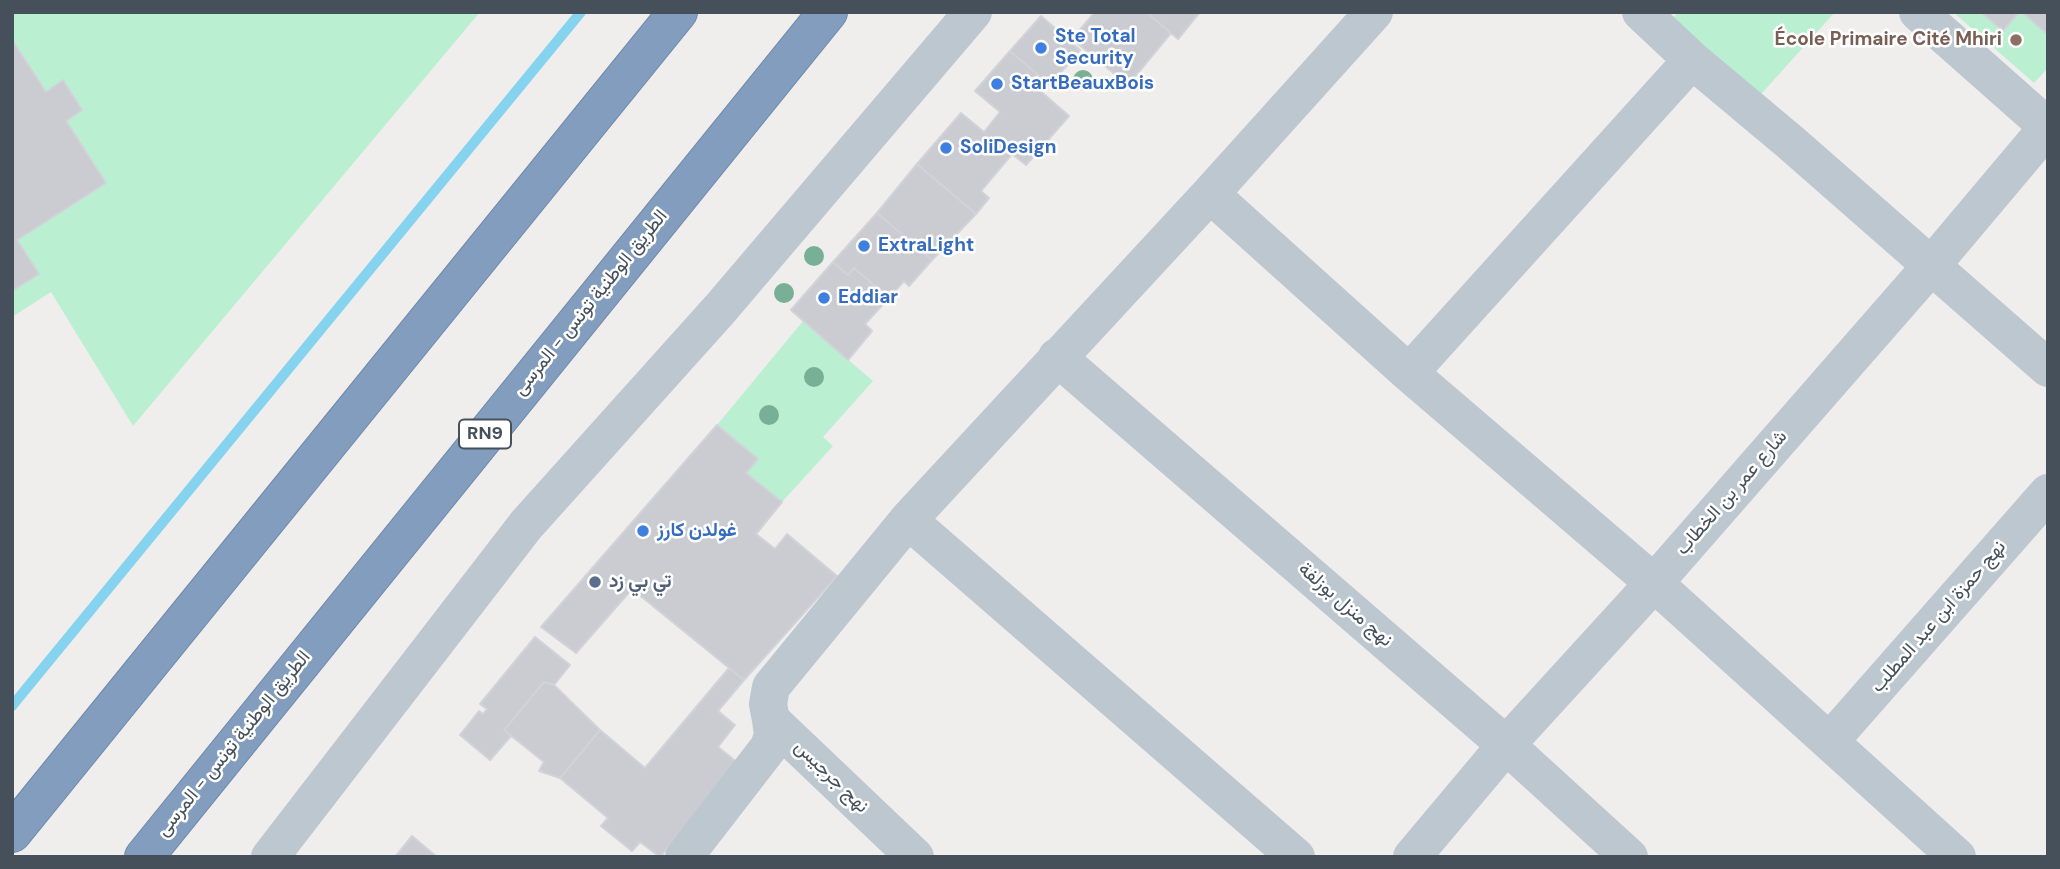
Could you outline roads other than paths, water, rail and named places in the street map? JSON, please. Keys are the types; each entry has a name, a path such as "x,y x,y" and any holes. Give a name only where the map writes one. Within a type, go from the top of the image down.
{"highway":[{"path":"12,833 678,12"},
{"name":"الطريق الوطنية تونس - المرسى","path":"144,857 828,12"}],"street":[{"path":"270,857 526,525 720,309 973,12"},
{"path":"684,857 769,747 773,735 772,703 908,520 1210,194 1374,12"},
{"path":"1642,12 1692,60 1790,142 2048,368"},
{"path":"1918,12 2048,127"},
{"path":"1409,373 1692,60"},
{"name":"شارع عمر بن الخطاب","path":"1412,857 1506,745 1654,583 1931,266 2048,127"},
{"path":"1210,194 1409,373 1654,583 1957,857"},
{"name":"نهج منزل بوزلفة","path":"1057,357 1506,745 1629,857"},
{"name":"نهج حمزة ابن عبد المطلب","path":"1830,741 2048,493"},
{"path":"908,520 1296,857"},
{"name":"نهج جرجيس","path":"772,703 915,857"}],"waterway":[{"path":"12,706 581,12"}],"place":[{"name":"École Primaire Cité Mhiri","path":"2016,40"},
{"name":"Ste Total Security","path":"1041,48"},
{"name":"StartBeauxBois","path":"997,84"},
{"name":"SoliDesign","path":"946,148"},
{"name":"ExtraLight","path":"864,246"},
{"name":"Eddiar","path":"824,298"},
{"name":"غولدن كارز","path":"643,531"},
{"name":"تي بي زد","path":"595,582"}]}
